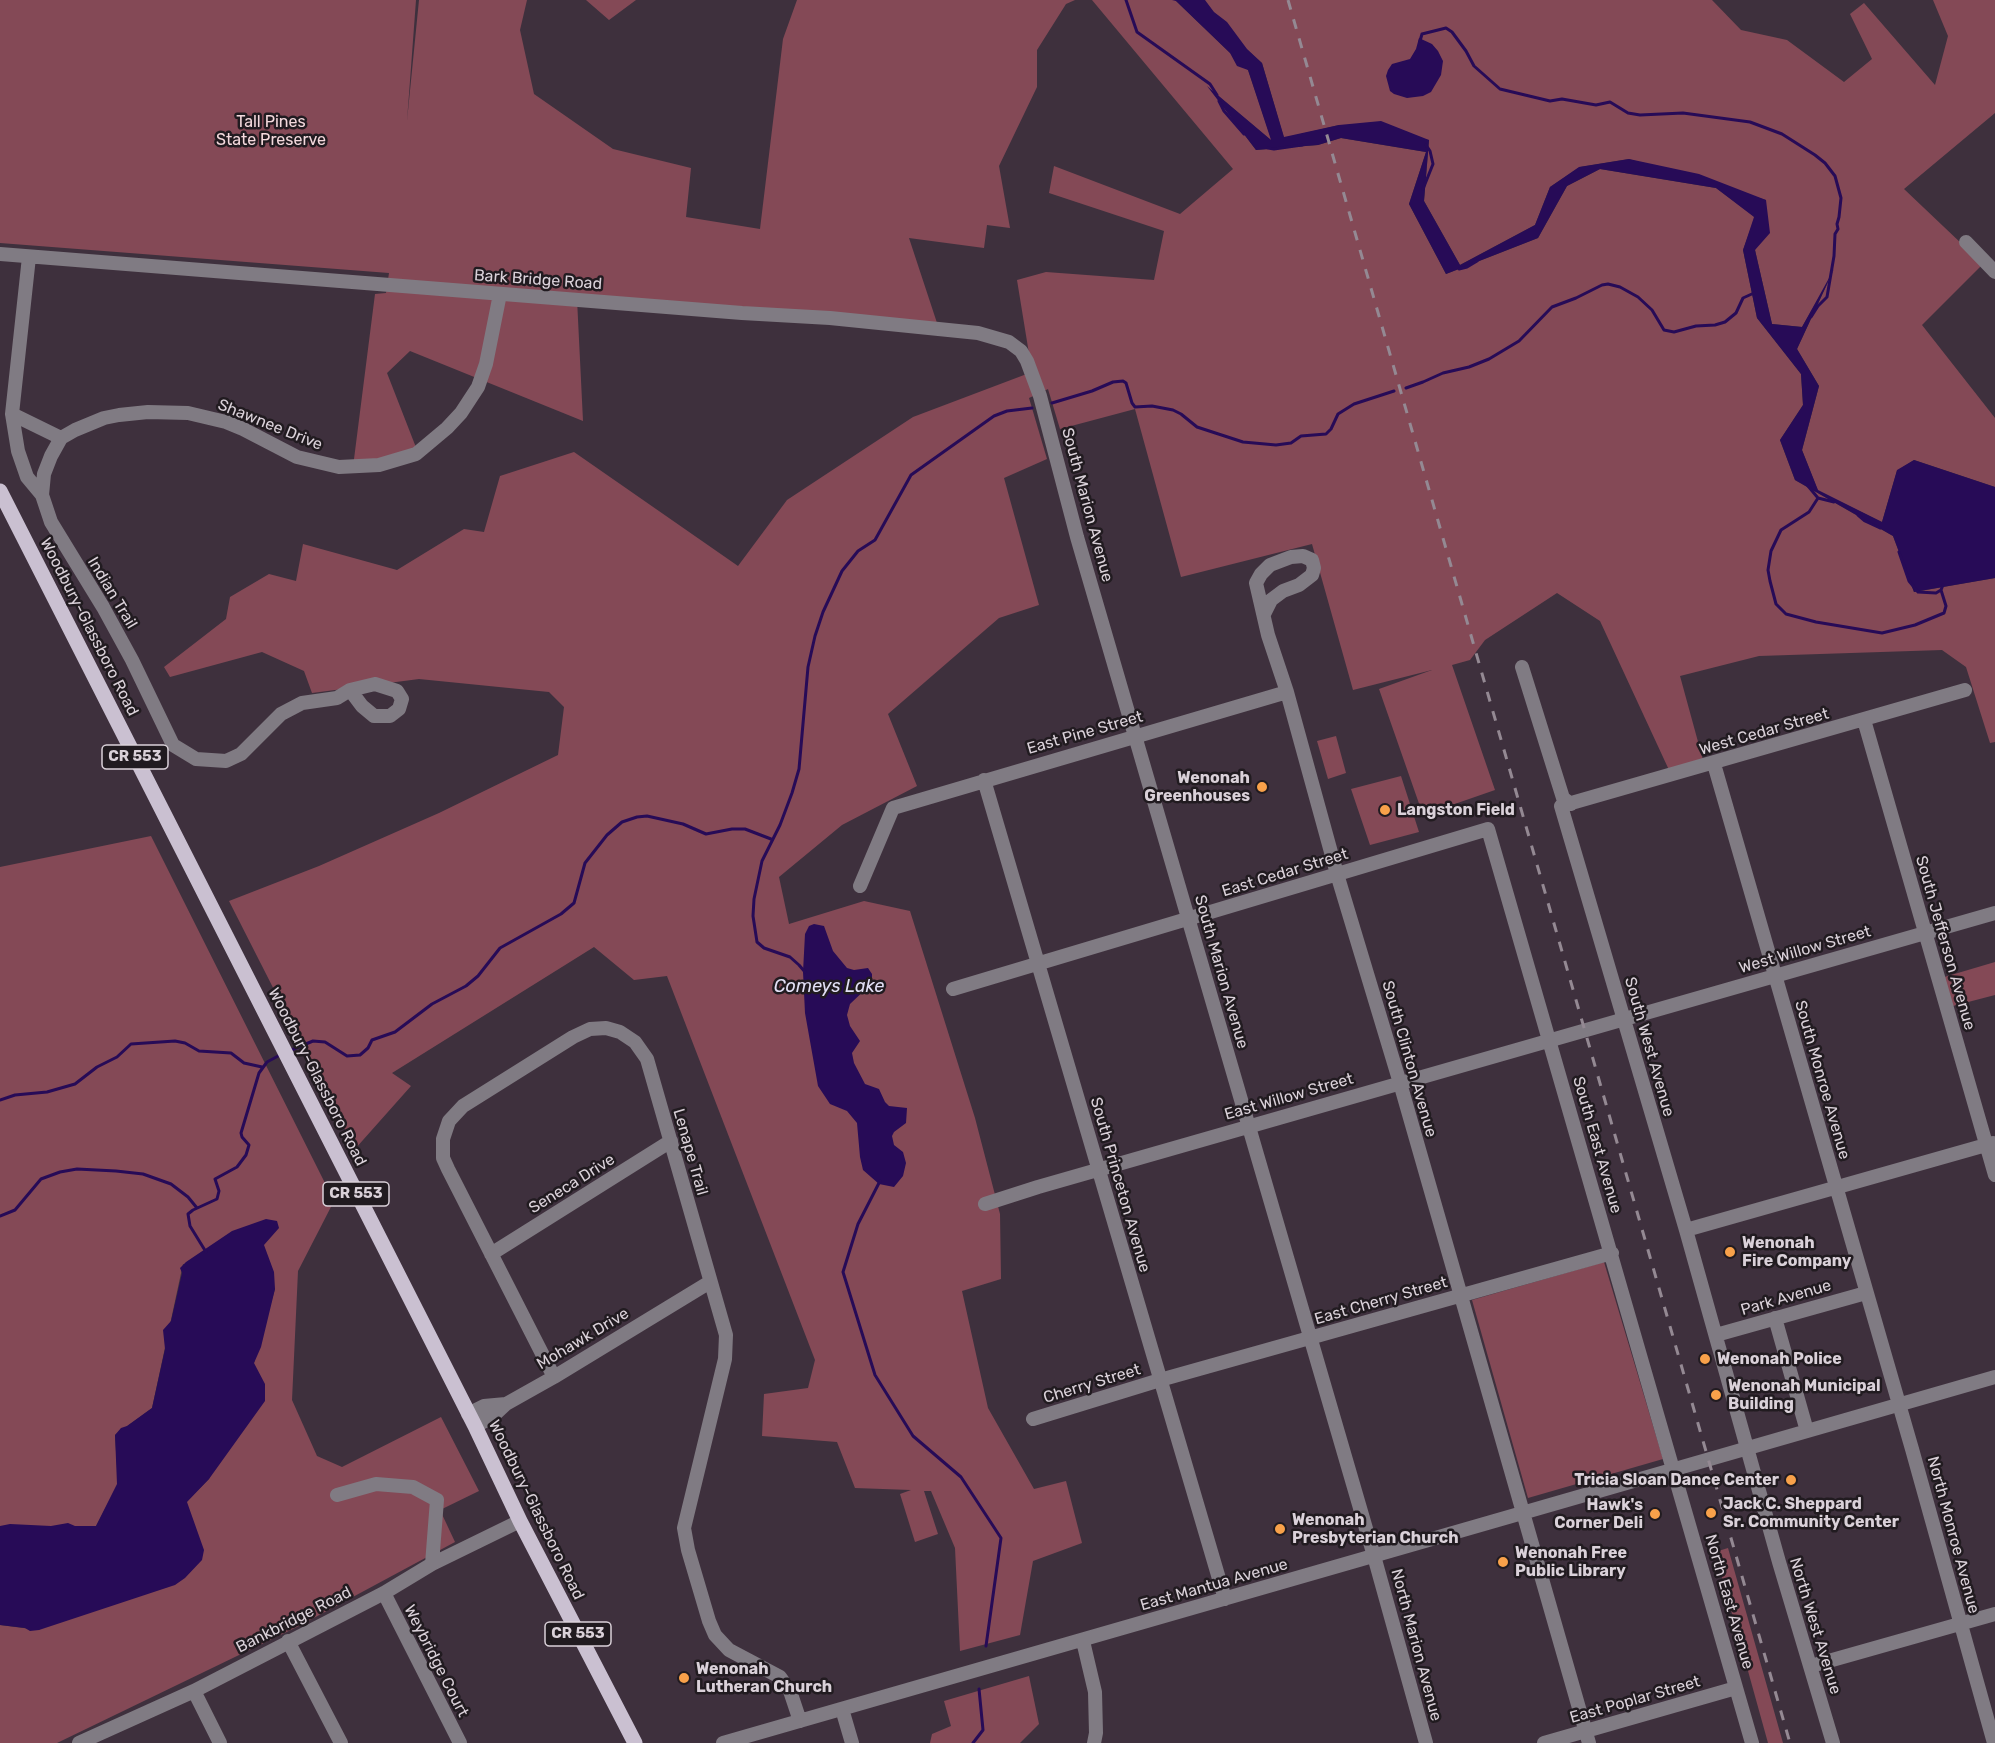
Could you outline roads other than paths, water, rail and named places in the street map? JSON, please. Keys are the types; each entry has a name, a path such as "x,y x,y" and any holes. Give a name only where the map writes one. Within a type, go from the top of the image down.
{"main road":[{"name":"Woodbury-Glassboro Road","path":"0,490 520,1521 635,1743"}],"street":[{"path":"1966,242 1995,272"},
{"name":"Bark Bridge Road","path":"0,254 830,318 978,333 1009,342 1021,351 1040,396"},
{"name":"Indian Trail","path":"29,258 12,414 18,452 27,477 42,495 51,522 132,660 173,745 196,759 226,761 241,754 281,714 302,703 337,698 350,690"},
{"name":"Shawnee Drive","path":"61,438 104,418 148,412 179,412 226,422 312,462 339,467 357,467 399,460 416,454 447,428 461,413 478,387 486,364 500,294"},
{"name":"South Marion Avenue","path":"1040,396 1077,537 1374,1556"},
{"path":"12,414 61,438 44,474 42,495"},
{"name":"South Clinton Avenue","path":"1264,614 1271,600 1312,575 1314,568 1312,560 1303,556 1291,557 1270,565 1261,573 1256,583 1268,635 1287,692 1337,874 1400,1083 1587,1737"},
{"path":"1522,667 1563,798 1570,804"},
{"name":"West Cedar Street","path":"1570,804 1965,690"},
{"name":"East Pine Street","path":"860,886 892,808 1287,692"},
{"name":"South Jefferson Avenue","path":"1864,720 1925,933 1991,1144 1995,1174"},
{"name":"South Monroe Avenue","path":"1714,764 1899,1405"},
{"name":"South Princeton Avenue","path":"984,780 1225,1599"},
{"name":"South West Avenue","path":"1570,804 1561,806 1748,1449"},
{"name":"East Cedar Street","path":"953,989 1488,829"},
{"name":"South East Avenue","path":"1488,829 1674,1469"},
{"name":"West Willow Street","path":"1550,1040 1995,913"},
{"name":"Lenape Trail","path":"554,1377 448,1169 442,1148 445,1129 454,1114 463,1107 573,1037 590,1029 606,1028 620,1032 635,1042 647,1059 727,1346 686,1518 685,1536 715,1635 729,1650 780,1677 790,1691 800,1721"},
{"name":"East Willow Street","path":"985,1204 1550,1040"},
{"name":"Seneca Drive","path":"491,1254 671,1141"},
{"path":"1686,1230 1991,1144"},
{"name":"East Cherry Street","path":"1160,1380 1611,1253"},
{"name":"Mohawk Drive","path":"471,1420 491,1418 506,1404 710,1282"},
{"name":"Park Avenue","path":"1716,1335 1866,1293"},
{"path":"1775,1318 1807,1431"},
{"name":"East Mantua Avenue","path":"723,1743 1995,1377"},
{"name":"Cherry Street","path":"1033,1419 1160,1380"},
{"name":"North Monroe Avenue","path":"1899,1405 1994,1743"},
{"name":"North West Avenue","path":"1748,1449 1833,1743"},
{"name":"North East Avenue","path":"1674,1469 1752,1743"},
{"path":"337,1496 376,1484 413,1487 437,1500 432,1563"},
{"name":"Bankbridge Road","path":"88,1741 194,1691 384,1593 432,1563 520,1521"},
{"name":"North Marion Avenue","path":"1374,1556 1426,1743"},
{"name":"Weybridge Court","path":"384,1593 460,1743"},
{"path":"1810,1666 1995,1614"},
{"path":"288,1641 341,1743"},
{"path":"1083,1641 1095,1692 1096,1733 1094,1743"},
{"name":"East Poplar Street","path":"1544,1743 1587,1737 1736,1688"},
{"path":"194,1691 220,1743"},
{"path":"842,1709 852,1743"}],"water":[{"path":"1172,0 1205,0 1262,63 1284,137 1339,125 1381,121 1429,140 1424,201 1460,265 1535,225 1550,187 1579,167 1629,159 1699,174 1766,200 1770,233 1755,250 1772,324 1802,327 1834,269 1797,349 1819,386 1802,450 1818,490 1882,522 1897,470 1914,460 1995,487 1995,578 1914,592 1893,536 1795,480 1780,440 1803,405 1801,374 1757,318 1743,250 1754,217 1716,188 1600,169 1567,186 1538,238 1446,274 1409,204 1426,152 1341,138 1318,145 1256,150 1207,86 1271,140 1248,70 1237,66 1230,53 1176,1"},
{"path":"1419,38 1432,44 1438,51 1443,61 1441,75 1431,92 1423,96 1407,98 1394,94 1390,91 1386,76 1388,70 1392,64 1410,59"},
{"name":"Comeys Lake","path":"814,924 824,926 833,951 847,968 854,970 868,968 872,974 869,986 850,1004 847,1015 850,1026 860,1041 852,1053 854,1063 865,1084 879,1089 889,1106 907,1108 906,1123 892,1136 894,1145 903,1152 906,1163 903,1176 894,1187 879,1184 863,1170 857,1123 847,1111 830,1104 818,1086 805,1013 803,972 805,934 809,926"},
{"path":"266,1219 277,1221 279,1228 264,1245 274,1272 275,1289 261,1347 254,1363 265,1384 265,1401 209,1479 187,1502 204,1550 202,1560 175,1585 39,1630 30,1631 25,1628 0,1625 0,1526 10,1524 51,1526 68,1523 75,1526 96,1526 117,1484 115,1435 121,1428 152,1408 165,1349 163,1330 171,1321 182,1273 180,1268 232,1231"}],"waterway":[{"path":"1126,0 1137,32 1210,84 1217,95"},
{"path":"1420,41 1422,34 1446,28 1452,32 1474,66 1500,89 1550,101 1562,99 1596,105 1610,102 1628,113 1640,115 1683,113 1750,122 1782,134 1815,155 1835,176 1841,198 1827,297 1811,317"},
{"path":"1219,101 1224,111 1244,134"},
{"path":"1268,148 1302,145"},
{"path":"1423,189 1433,164 1426,145"},
{"path":"1459,269 1477,261"},
{"path":"1406,388 1443,373 1469,367 1489,359 1519,341 1552,307 1602,285 1620,287 1638,297 1652,310 1664,330 1674,332 1725,322 1736,313 1743,298 1754,293"},
{"path":"1052,403 1113,382 1123,381 1126,383 1135,407 1152,406 1173,410 1197,427 1243,442 1276,445 1291,443 1301,436 1326,434 1338,414 1354,404 1394,391"},
{"path":"805,972 790,957 764,948 757,942 753,916 762,861 780,825 799,769 808,667 823,612 842,571 858,551 875,540 911,475 994,416 1007,411 1032,408"},
{"path":"1808,486 1818,498 1834,502"},
{"path":"1818,498 1809,512 1781,530 1771,551 1768,570 1770,581 1776,604 1786,614 1816,622 1882,633 1915,625 1944,613 1946,606 1941,590"},
{"path":"1858,515 1880,528"},
{"path":"1899,552 1909,581 1918,592 1936,593 1943,585"},
{"path":"289,1051 313,1041 325,1042 347,1056 360,1055 368,1048 372,1040 395,1032 432,1004 466,986 478,976 500,948 561,914 574,903 585,863 607,835 622,822 647,816 683,824 706,834 745,829 771,839"},
{"path":"0,1100 15,1095 47,1092 75,1084 97,1067 117,1057 131,1044 175,1041 185,1043 199,1051 231,1053 244,1063 262,1067"},
{"path":"206,1252 190,1226 188,1214 217,1199 219,1191 215,1179 237,1167 246,1155 249,1145 241,1133 259,1073 267,1062 280,1055"},
{"path":"0,1216 15,1210 41,1179 77,1169 143,1174 171,1184 188,1197 197,1208"},
{"path":"880,1181 858,1224 843,1272 875,1375 913,1436 961,1477 1001,1538 986,1646"},
{"path":"973,1743 983,1730 979,1689"}],"railway":[{"path":"1288,0 1790,1743"}],"place":[{"name":"Wenonah Greenhouses","path":"1262,787"},
{"name":"Langston Field","path":"1385,810"},
{"name":"Wenonah Fire Company","path":"1730,1252"},
{"name":"Wenonah Police","path":"1705,1359"},
{"name":"Wenonah Municipal Building","path":"1716,1395"},
{"name":"Tricia Sloan Dance Center","path":"1791,1480"},
{"name":"Jack C. Sheppard Sr. Community Center","path":"1711,1513"},
{"name":"Hawk's Corner Deli","path":"1655,1514"},
{"name":"Wenonah Presbyterian Church","path":"1280,1529"},
{"name":"Wenonah Free Public Library","path":"1503,1562"},
{"name":"Wenonah Lutheran Church","path":"684,1678"}],"park label":[{"name":"Tall Pines State Preserve","path":"271,131"}]}
